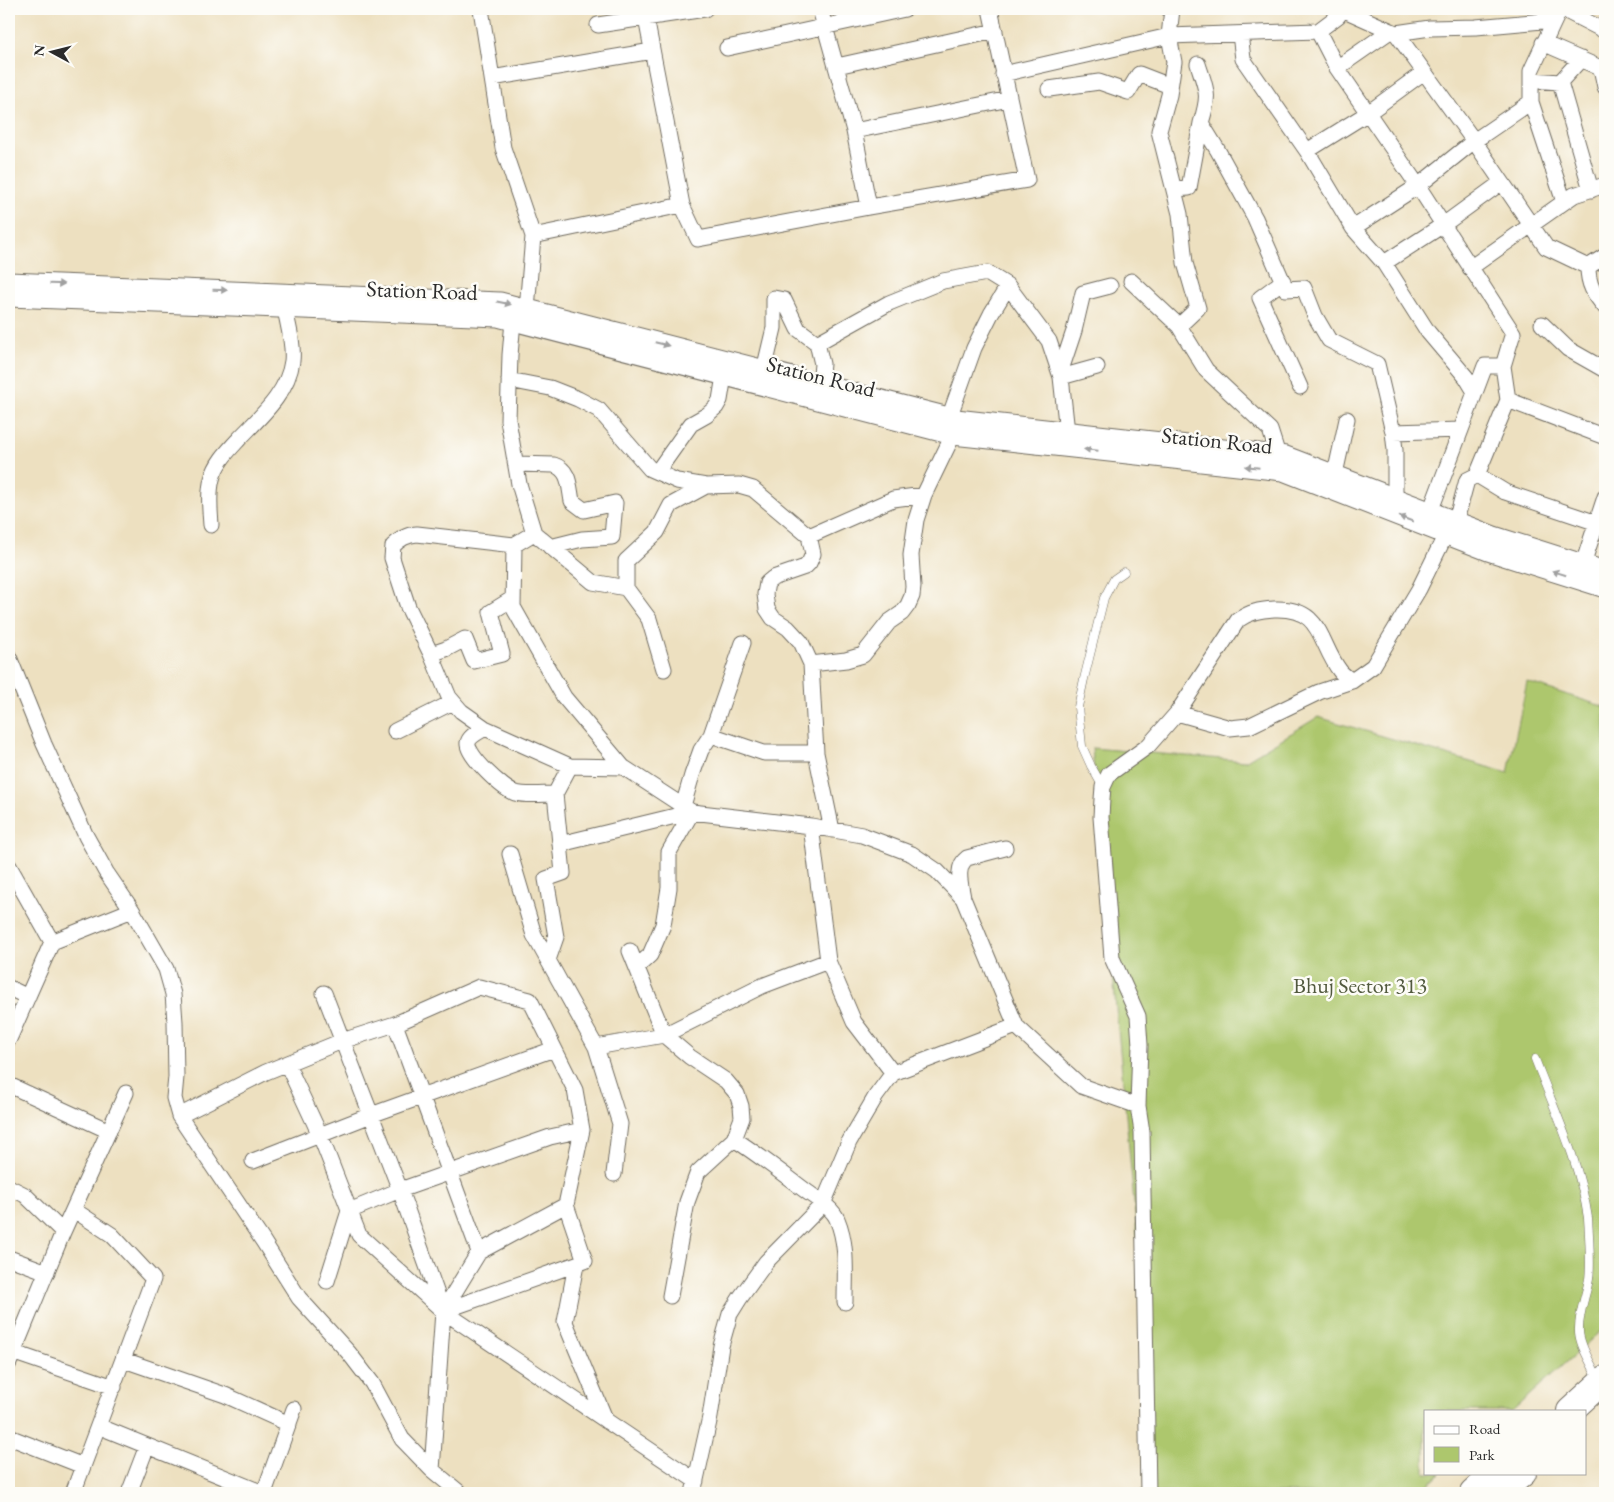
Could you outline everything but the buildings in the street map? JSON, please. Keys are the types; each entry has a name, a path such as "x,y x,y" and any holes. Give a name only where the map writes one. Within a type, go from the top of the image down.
{"highway":[{"path":"1571,1410 1601,1377"},
{"path":"1586,1420 1605,1404"},
{"path":"1473,1493 1494,1474"},
{"path":"1500,1493 1522,1474"}],"street":[{"path":"481,9 503,148 533,236 509,380 508,420 519,484 534,533 592,582 626,588"},
{"path":"598,25 680,11 705,9"},
{"path":"820,9 854,131 869,207"},
{"path":"728,48 826,28 905,9"},
{"path":"646,18 682,205 698,239 1027,180 990,9"},
{"path":"1172,9 1169,36 1174,62 1170,86 1158,131 1180,214 1185,262 1198,308 1179,326"},
{"path":"1003,74 1169,36 1318,31 1338,16 1342,9 1393,32 1474,141 1546,247 1588,267"},
{"path":"1565,9 1605,31"},
{"path":"1337,68 1393,32 1430,28 1476,27 1557,15"},
{"path":"1557,15 1531,71 1531,102 1564,202"},
{"path":"837,66 995,31"},
{"path":"1177,714 1230,728 1249,726 1319,692 1352,681 1373,666 1419,589 1451,528 1467,480 1477,476 1508,400 1503,366 1513,334 1418,186 1337,68 1318,31"},
{"path":"1240,34 1243,59 1307,151 1353,228 1384,263 1428,332 1466,377 1475,392"},
{"path":"1543,43 1603,69 1605,87"},
{"path":"492,78 652,51"},
{"path":"1560,82 1580,59"},
{"path":"1174,189 1188,188 1201,123 1207,105 1207,92 1198,64"},
{"path":"1307,151 1368,113 1424,72"},
{"path":"1049,89 1099,82 1128,92 1139,74 1170,86"},
{"path":"1531,80 1560,82"},
{"path":"1470,268 1564,202 1574,196 1598,188 1560,82"},
{"path":"854,131 1009,99"},
{"path":"1353,228 1418,186 1474,141 1531,102"},
{"path":"1201,123 1255,218 1286,289 1304,288 1314,316 1329,340 1377,364 1393,432 1395,498"},
{"path":"1384,263 1443,225 1502,182"},
{"path":"533,236 682,205"},
{"path":"1588,267 1605,256"},
{"path":"1588,267 1588,278 1594,294 1605,308"},
{"path":"817,342 889,303 943,281 987,273 1008,286 1049,341 1060,375 1066,432"},
{"path":"1131,281 1179,326 1206,370 1270,430 1278,454"},
{"path":"1283,281 1260,298 1300,387"},
{"name":"Station Road","path":"9,282 500,302 520,315 724,376 951,426 1283,471 1451,528 1494,536 1605,572"},
{"path":"812,664 846,660 863,655 884,628 902,613 908,605 913,587 911,555 913,535 924,495 951,426 974,348 1008,286"},
{"path":"1060,375 1074,332 1083,293 1110,286"},
{"name":"Station Road","path":"9,297 498,317 520,315 820,384 951,426 1066,432 1286,456 1430,512 1451,528 1488,551 1605,588"},
{"path":"764,370 774,328 774,298 784,300 798,329 817,342 822,364 820,384"},
{"path":"211,525 210,494 212,479 220,461 272,404 287,378 292,362 292,349 285,309"},
{"path":"1542,324 1568,349 1605,370"},
{"path":"1430,512 1485,366 1503,366"},
{"path":"1060,375 1097,367"},
{"path":"657,472 691,424 707,415 716,407 720,400 724,376"},
{"path":"509,380 550,388 578,399 599,410 650,469 677,481 706,486 739,485 753,490 809,536 813,554 809,563 805,567 773,578 767,583 765,594 767,609 774,618 788,628 801,642 812,664 816,753 832,830"},
{"path":"1508,400 1605,436"},
{"path":"1335,474 1347,419"},
{"path":"1393,432 1461,430"},
{"path":"516,464 554,465 560,467 567,475 572,501 584,510 615,503 612,537 582,538 550,546"},
{"path":"1477,476 1505,492 1597,523"},
{"path":"664,669 649,619 626,588 626,561 657,532 671,505 706,486"},
{"path":"809,536 893,499 924,495"},
{"path":"1583,564 1605,497"},
{"path":"534,533 514,545 417,534 407,535 393,546 392,558 408,607 449,697 461,711 485,728 570,766 623,767"},
{"path":"514,545 513,607 564,697 623,767 688,809"},
{"path":"431,654 446,649 464,639 474,661 502,654 491,612 512,600"},
{"path":"1148,1493 1142,1132 1138,1106 1140,1045 1138,1016 1112,958 1101,817 1103,787 1109,774 1148,746 1177,714 1238,620 1249,612 1282,609 1297,612 1311,619 1340,671 1352,681"},
{"path":"637,967 650,955 664,925 669,888 669,852 688,809 692,775 701,750 711,735 743,643"},
{"path":"9,657 44,744 86,836 166,969 172,994 175,1022 174,1098 179,1116 299,1298 372,1383 402,1439 432,1470 460,1493"},
{"path":"396,731 453,702"},
{"path":"485,728 470,738 468,744 470,752 487,772 505,788 515,793 555,794"},
{"path":"711,735 764,753 816,753"},
{"path":"548,960 556,937 546,880 562,873 555,794 570,766"},
{"path":"560,844 688,809 862,835 912,854 936,871 964,898"},
{"path":"811,826 828,961 854,1022 893,1073"},
{"path":"1005,848 967,858 963,861 960,870 964,898 1016,1026 1081,1086 1138,1106"},
{"path":"510,854 534,935 596,1047 620,1124 614,1174"},
{"path":"9,866 52,942"},
{"path":"9,1039 13,1020 28,997 52,942 132,910"},
{"path":"630,951 664,1035 690,1057 726,1081 738,1094 741,1106 742,1118 734,1139 698,1172 687,1202 670,1296"},
{"path":"596,1047 664,1035 762,986 828,961"},
{"path":"179,1116 266,1072 342,1041 394,1024 479,987 530,1000 575,1090 582,1130 566,1204 585,1261 443,1311"},
{"path":"9,988 28,997"},
{"path":"324,993 400,1190 443,1311 432,1470"},
{"path":"394,1024 479,1252"},
{"path":"286,1064 320,1135 359,1235 443,1311 606,1421 694,1487 710,1417 721,1346 730,1314 766,1262 823,1204 849,1142 876,1096 893,1073 1016,1026"},
{"path":"254,1161 371,1115 554,1049"},
{"path":"9,1085 109,1131"},
{"path":"114,1387 10,1356 63,1232 126,1093"},
{"path":"327,1280 349,1211 400,1190 550,1137 582,1130"},
{"path":"734,1139 823,1204 836,1216 843,1236 845,1302"},
{"path":"9,1187 25,1195 63,1232"},
{"path":"443,1311 479,1252 566,1204"},
{"path":"73,1493 153,1279 112,1235 74,1210"},
{"path":"9,1258 46,1272"},
{"path":"576,1265 565,1322 606,1421"},
{"path":"124,1360 225,1395 289,1424"},
{"path":"98,1426 263,1493 294,1409"},
{"path":"9,1437 83,1466"},
{"path":"130,1493 147,1446"}],"lane":[{"path":"1103,787 1090,766 1082,746 1078,707 1104,598 1114,579 1124,572"},
{"path":"1535,1059 1583,1188 1588,1220 1589,1277 1579,1332 1582,1344 1601,1377"}],"green space":[{"name":"Bhuj Sector 313","path":"1527,682 1605,707 1605,1327 1513,1410 1424,1410 1424,1474 1440,1474 1419,1493 1152,1493 1144,1310 1092,748 1245,761 1318,717 1508,773"}]}
